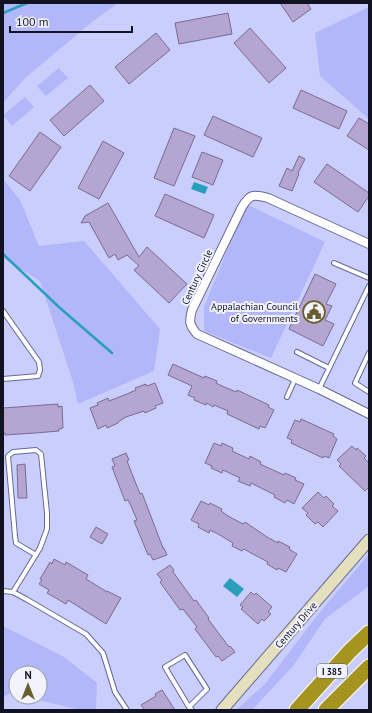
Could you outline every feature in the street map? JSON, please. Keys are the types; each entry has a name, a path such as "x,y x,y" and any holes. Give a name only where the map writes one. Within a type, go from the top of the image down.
{"highway":[{"name":"I 385","path":"297,710 350,651 369,633"},
{"name":"I 385","path":"326,710 369,667"}],"street":[{"name":"Century Circle","path":"369,244 264,197 252,195 247,199 242,207 192,310 190,318 190,324 197,334 352,404 369,414"},
{"name":"Century Drive","path":"222,710 369,540"}],"lane":[{"path":"334,263 369,278"},
{"path":"319,389 369,286"},
{"path":"3,311 39,362 40,370 38,376 3,379"},
{"path":"297,352 329,368"},
{"path":"369,353 355,383 369,392"},
{"path":"287,396 295,378"},
{"path":"13,592 36,555 48,529 41,454 36,450 13,452 8,456 16,543 36,555"},
{"path":"3,591 13,592 86,634 103,653 115,692 127,710"},
{"path":"185,655 207,689 191,708 164,667 185,655"}],"shaded area":[{"path":"3,3 118,3 92,22 25,78 3,103"},
{"path":"369,7 369,119 320,76 315,33"},
{"path":"59,68 68,78 46,96 37,86"},
{"path":"25,97 34,107 12,126 3,115"},
{"path":"3,179 20,200 39,246 84,241 160,329 154,371 78,404 73,382 40,281 3,258"},
{"path":"194,182 208,187 205,194 191,189"},
{"path":"246,204 325,242 271,358 204,331 204,307"},
{"path":"369,554 369,586 325,619 293,666 252,710 236,710 265,684 316,617"},
{"path":"230,578 244,589 237,597 223,586"},
{"path":"3,626 64,657 97,683 96,710 80,710 48,702 48,665 8,665 8,694 3,697"}],"building":[{"path":"280,3 307,3 311,9 293,22"},
{"path":"228,13 232,34 179,44 175,23"},
{"path":"250,28 286,68 269,83 234,43"},
{"path":"156,33 170,50 129,84 115,67"},
{"path":"90,85 104,101 64,136 50,120"},
{"path":"301,90 347,111 339,129 293,108"},
{"path":"213,116 262,138 253,157 204,135"},
{"path":"359,118 369,124 369,150 347,136"},
{"path":"174,128 195,136 174,186 154,178"},
{"path":"40,132 61,147 30,191 9,176"},
{"path":"103,141 124,153 99,199 78,188"},
{"path":"202,152 223,160 213,185 192,177"},
{"path":"299,156 305,159 298,173 299,174 292,191 279,186 287,168 292,171"},
{"path":"327,164 369,193 369,196 358,212 314,182"},
{"path":"165,194 214,215 204,238 155,216"},
{"path":"108,203 139,257 147,247 187,284 169,303 134,270 139,266 127,255 118,260 115,254 109,258 89,222 81,223 85,216"},
{"name":"Appalachian Council of Governments","path":"315,274 336,284 326,304 332,306 325,320 334,324 323,346 289,329"},
{"path":"173,364 204,378 205,376 217,381 216,383 222,386 236,392 237,390 269,405 268,407 274,410 265,428 260,426 259,429 227,414 228,411 214,405 213,407 207,403 206,405 194,400 195,398 188,395 192,386 168,375"},
{"path":"155,383 163,403 155,406 156,408 145,413 144,411 126,417 107,428 106,425 98,429 90,408 98,405 97,403 108,398 109,401 136,390 135,388 146,384 147,386"},
{"path":"58,404 58,407 62,406 63,428 59,429 59,431 5,435 5,433 3,433 3,408"},
{"path":"301,419 334,434 333,436 337,439 329,458 324,456 323,458 291,443 292,440 287,438 295,420 300,422"},
{"path":"214,443 221,446 222,443 233,448 232,451 249,459 250,456 261,462 260,464 284,475 285,473 296,478 295,480 304,484 294,504 287,500 285,503 274,497 275,495 251,483 250,486 238,481 240,478 223,470 222,473 211,468 212,466 205,463"},
{"path":"352,446 356,450 357,448 366,456 364,458 369,463 369,487 365,491 339,466 341,464 337,460"},
{"path":"126,453 129,460 127,461 140,494 142,493 167,555 153,560 150,554 148,555 134,521 137,520 128,500 125,501 112,467 115,466 112,459"},
{"path":"25,464 27,498 18,498 17,465"},
{"path":"318,492 324,498 326,496 334,504 332,506 338,511 323,527 318,522 315,524 306,515 308,513 302,508"},
{"path":"201,501 209,505 210,503 222,509 221,511 228,516 243,524 245,522 267,537 290,547 289,549 297,554 286,572 278,568 277,570 267,564 268,562 244,549 242,551 232,546 233,543 218,534 210,530 209,533 198,527 199,524 191,520"},
{"path":"96,527 108,534 102,544 90,537"},
{"path":"54,559 65,565 66,562 88,575 86,579 107,592 121,598 106,624 68,600 66,604 47,593 49,590 39,584 42,580 40,579 50,562 52,564"},
{"path":"170,565 174,570 173,572 194,601 196,600 229,647 230,646 235,652 222,661 218,656 216,657 195,629 197,627 183,609 180,610 160,582 162,580 157,574"},
{"path":"251,592 254,595 256,593 272,607 268,612 271,614 264,621 262,619 258,624 241,609 243,607 240,605"},
{"path":"162,690 175,710 145,710 141,705 156,696 155,694"}],"waterway":[{"path":"3,13 27,3"},
{"path":"3,254 60,308 112,353"}],"place":[{"name":"Appalachian Council of Governments","path":"314,312"}]}
